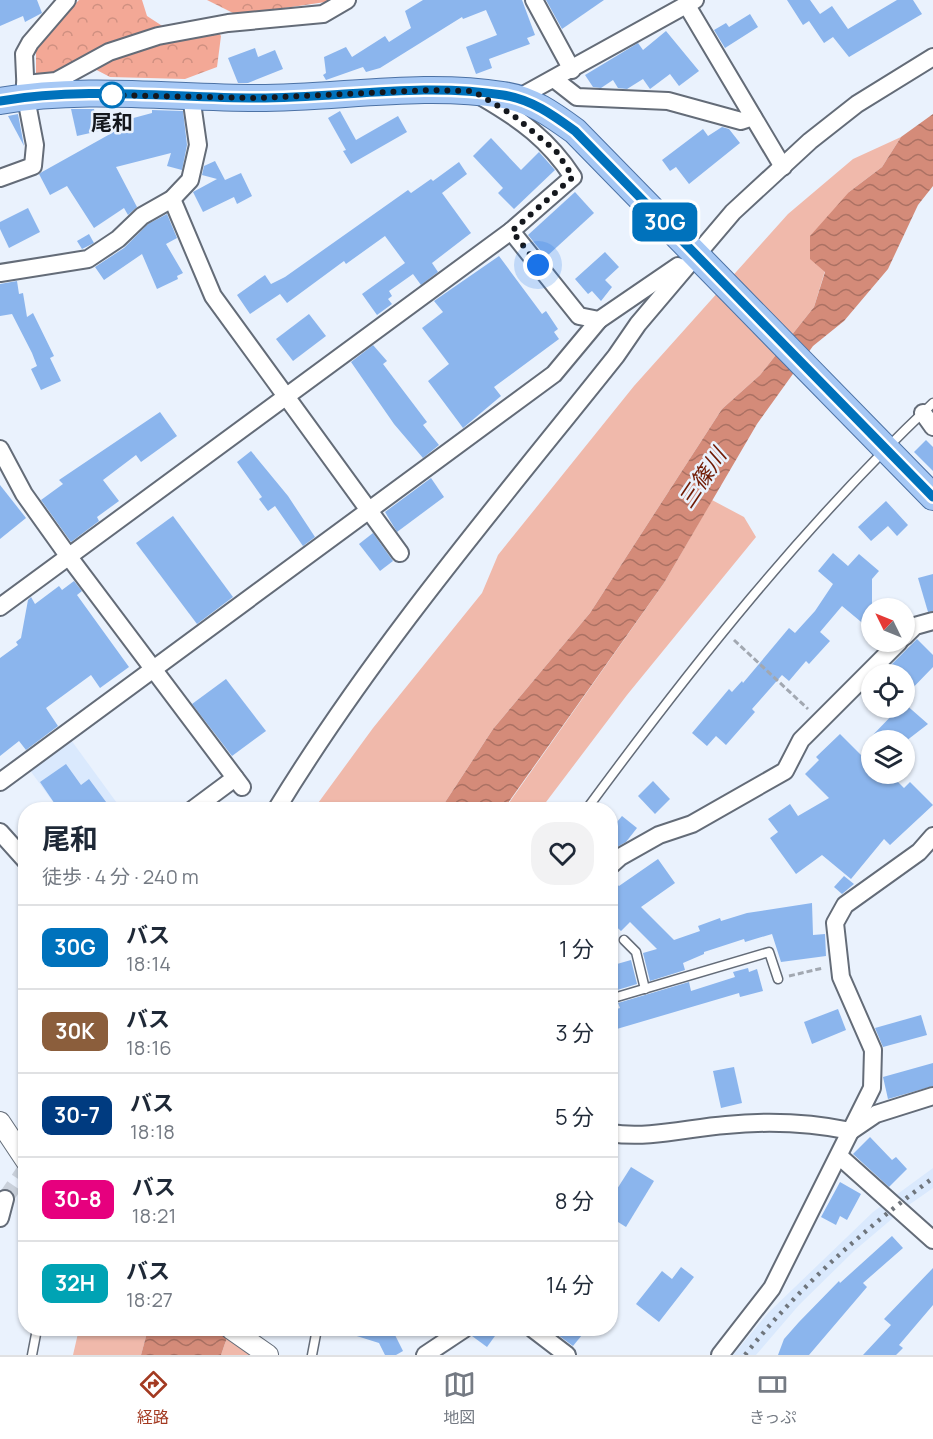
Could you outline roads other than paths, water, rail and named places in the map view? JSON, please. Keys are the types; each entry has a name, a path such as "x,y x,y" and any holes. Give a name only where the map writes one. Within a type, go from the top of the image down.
{"main road":[{"path":"0,101 26,91 259,98 431,90 473,91 518,98 544,108 575,131 933,497"}],"street":[{"path":"0,178 33,166 35,146 26,91 24,54 30,43 67,0"},
{"path":"26,91 56,81 109,52 158,36 228,23 323,14 336,9 347,0"},
{"path":"534,0 572,70"},
{"path":"518,98 691,2 753,117 783,167"},
{"path":"281,802 302,766 376,660 616,356 638,324 700,258 733,212 810,141 857,104 933,57"},
{"path":"554,79 577,97 668,101 741,121 753,117"},
{"path":"0,607 512,231 573,177 556,151 513,115 473,91"},
{"path":"0,273 88,260 118,239 142,216 172,199 190,180 198,145 191,96"},
{"path":"172,199 213,296 400,553"},
{"path":"512,231 579,316 599,321"},
{"path":"0,782 554,374 599,321 700,258"},
{"path":"928,408 933,427"},
{"path":"0,449 24,494 238,783 206,802"},
{"path":"915,626 933,621"},
{"path":"618,859 659,835 692,824 785,771 801,740 889,652"},
{"path":"0,832 18,852"},
{"path":"720,1355 772,1288 872,1088 873,1050 841,977 835,923 845,904 919,852 933,836"},
{"path":"618,1134 627,1136 728,1125 825,1126 851,1131 876,1114 933,1096"},
{"path":"0,1122 18,1149"},
{"path":"839,1156 933,1240"},
{"path":"0,1218 5,1199"},
{"path":"241,1336 268,1355"},
{"path":"425,1355 454,1336"},
{"path":"542,1336 567,1355"}],"lane":[{"path":"592,802 723,631 795,546 883,446 928,408"},
{"path":"624,940 636,952 645,989"},
{"path":"618,997 769,952 778,979"},
{"path":"32,1355 36,1336"},
{"path":"312,1355 316,1336"}],"water":[{"name":"三篠川","path":"933,114 933,186 918,205 888,269 844,321 813,346 757,424 664,583 509,802 445,802 493,729 590,613 722,409 760,375 814,307 825,272 810,259 810,236 849,192 882,167 901,137"},
{"path":"146,1336 228,1336 221,1355 141,1355"}],"tunnel":[{"path":"5,1199 18,1180"}],"railway":[{"path":"745,1355 787,1306 833,1260 933,1178"}],"place":[{"name":"尾和","path":"112,95"}]}
